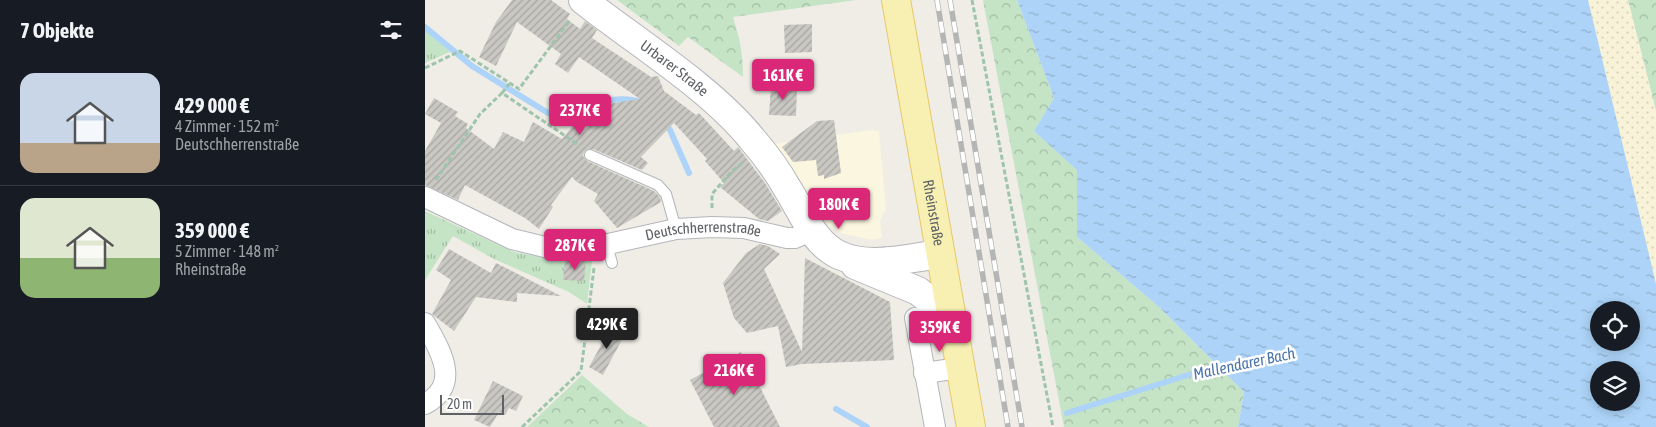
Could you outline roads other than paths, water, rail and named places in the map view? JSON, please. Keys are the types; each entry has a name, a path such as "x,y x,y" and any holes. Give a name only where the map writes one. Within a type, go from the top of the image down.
{"main road":[{"name":"Rheinstraße","path":"896,0 971,427"}],"street":[{"name":"Urbarer Straße","path":"583,0 708,95 745,130 776,169 812,230 824,246 846,257 869,262 940,254"},
{"name":"Deutschherrenstraße","path":"426,197 512,239 553,249 605,251 676,229 712,226 743,228 787,238 795,238 812,230"},
{"path":"846,257 858,268 918,291 951,317"},
{"path":"915,318 935,427"},
{"path":"425,323 443,358 446,376 441,390 433,400 425,404"},
{"path":"924,373 960,368"}],"lane":[{"path":"590,154 658,185 666,194 676,229"}],"water":[{"path":"1017,0 1588,0 1656,284 1656,427 1238,427 1244,392 1159,307 1077,237 1077,170 1034,131 1054,98"}],"waterway":[{"name":"Mallendarer Bach","path":"425,27 472,66 548,113 555,114 609,100 620,99 641,102"},
{"name":"Mallendarer Bach","path":"665,123 689,173"},
{"name":"Mallendarer Bach","path":"1067,413 1223,364"},
{"name":"Mallendarer Bach","path":"836,409 867,427"}],"railway":[{"path":"937,0 1008,427"},
{"path":"950,0 1022,427"}]}
